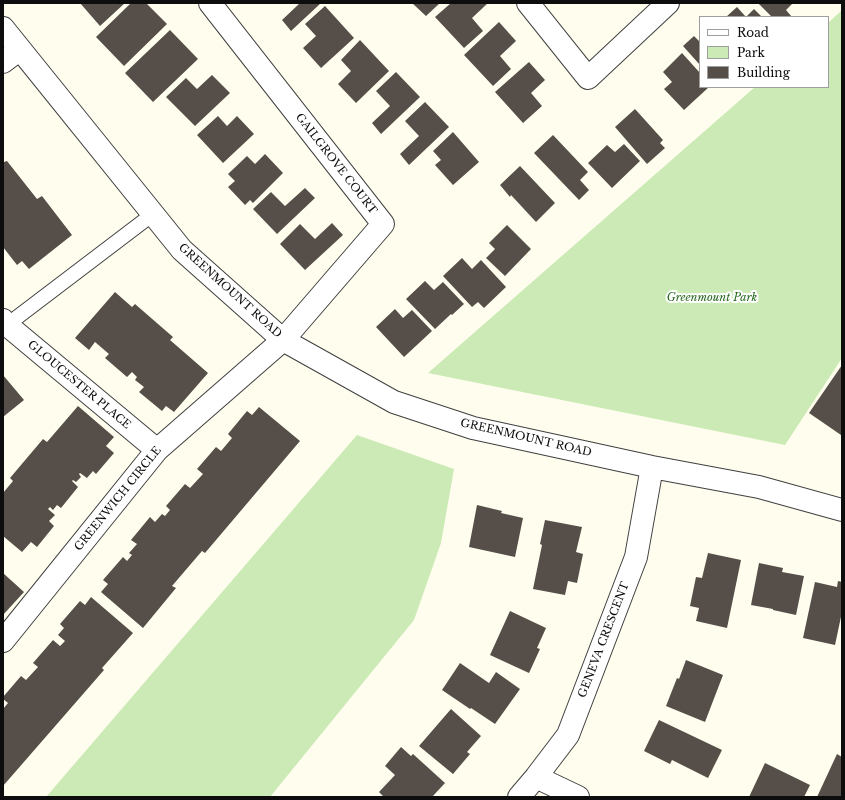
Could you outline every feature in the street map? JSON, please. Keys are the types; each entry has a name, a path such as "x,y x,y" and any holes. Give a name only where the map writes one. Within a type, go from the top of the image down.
{"street":[{"name":"GAILGROVE COURT","path":"210,3 383,224 283,340"},
{"path":"528,3 588,78 668,3"},
{"name":"GREENMOUNT ROAD","path":"3,28 182,250 283,340 394,402 473,428 652,467 758,487 842,510"},
{"path":"3,62 20,49"},
{"name":"GLOUCESTER PLACE","path":"5,323 157,450"},
{"name":"GREENWICH CIRCLE","path":"3,641 157,450 283,340"},
{"name":"GENEVA CRESCENT","path":"519,797 568,735 636,558 652,467"},
{"path":"536,776 578,797"}],"lane":[{"path":"5,323 153,214"}],"green space":[{"name":"Greenmount Park","path":"842,10 842,358 785,445 428,373 754,88 829,88 829,22"},
{"path":"357,435 454,469 441,543 414,620 270,797 46,797"}],"building":[{"path":"80,3 125,3 100,26"},
{"path":"131,3 146,3 167,24 124,66 96,37"},
{"path":"300,3 321,3 291,31 282,20"},
{"path":"412,3 440,3 426,16"},
{"path":"451,3 488,3 472,18 483,31 464,48 435,17"},
{"path":"758,3 793,3 786,10 791,16 771,16"},
{"path":"325,6 354,38 321,68 303,48 316,36 305,24"},
{"path":"737,7 745,16 727,16"},
{"path":"754,9 761,16 747,16"},
{"path":"499,22 516,41 500,56 511,69 493,86 464,55"},
{"path":"170,30 198,59 153,102 125,73"},
{"path":"694,36 699,41 699,64 683,46"},
{"path":"360,40 389,71 356,103 338,84 351,71 341,60"},
{"path":"682,53 699,72 699,88 708,88 684,110 664,89 672,82 663,72"},
{"path":"529,62 545,80 531,93 542,106 523,123 495,92"},
{"path":"396,72 420,97 381,134 372,123 390,106 376,91"},
{"path":"212,75 230,93 195,126 166,97 186,78 197,89"},
{"path":"425,102 449,127 409,165 400,154 419,136 405,121"},
{"path":"635,109 663,140 660,143 665,148 647,164 615,127"},
{"path":"218,116 227,126 237,116 254,134 223,163 197,135"},
{"path":"453,132 479,162 453,185 435,165 441,160 433,151"},
{"path":"553,135 588,172 580,180 589,190 579,200 534,153"},
{"path":"624,144 640,161 612,188 588,163 607,145 615,152"},
{"path":"265,154 283,173 253,203 250,200 245,205 228,187 235,181 228,174 247,156 255,164"},
{"path":"3,161 7,161 37,199 42,196 72,235 29,269 22,261 17,265 3,247"},
{"path":"520,166 555,203 536,222 511,195 510,197 500,185"},
{"path":"305,188 315,198 277,234 253,209 271,192 285,206"},
{"path":"332,223 343,235 305,270 280,244 300,224 315,239"},
{"path":"507,225 531,249 505,276 486,258 495,249 489,243"},
{"path":"462,258 472,269 481,260 506,287 484,308 478,302 472,307 443,276"},
{"path":"425,281 434,290 443,282 464,304 435,329 406,299"},
{"path":"115,292 132,307 135,304 173,337 170,340 208,373 174,412 166,406 162,411 139,392 144,387 135,380 137,377 132,372 127,377 105,358 109,354 95,342 89,350 75,338"},
{"path":"395,309 403,318 412,310 432,331 404,357 376,327"},
{"path":"842,365 842,433 841,435 809,413"},
{"path":"3,375 24,400 3,417"},
{"path":"78,406 114,437 106,446 114,453 96,474 93,471 87,478 80,473 79,474 81,477 76,482 73,480 72,481 78,487 61,508 57,505 53,510 50,507 48,509 55,515 49,521 54,526 37,547 31,542 22,552 3,536 3,493 13,481 10,478 43,439 47,442"},
{"path":"259,407 300,441 205,553 202,551 172,586 176,588 143,628 101,592 108,584 103,580 123,557 127,561 132,555 129,553 137,544 131,540 150,517 155,522 162,514 165,516 170,510 166,506 185,484 190,488 203,474 197,469 216,447 221,451 232,438 228,434 247,411 252,415"},
{"path":"477,505 523,518 515,557 469,547"},
{"path":"545,520 582,527 576,552 583,554 577,583 568,581 565,595 533,589 542,545 540,544"},
{"path":"708,553 741,560 727,628 696,621 699,608 690,606 696,577 702,578"},
{"path":"759,563 783,568 782,572 804,576 796,615 751,605"},
{"path":"3,573 24,592 3,615"},
{"path":"838,581 842,582 842,612 835,645 803,638 815,582 837,587"},
{"path":"91,597 133,633 102,668 104,670 3,786 3,709 8,703 3,699 3,697 21,676 26,680 38,667 33,663 53,640 60,646 65,641 58,635 64,628 60,624 80,601 85,605"},
{"path":"510,611 546,628 537,648 540,649 529,673 490,655"},
{"path":"686,660 723,675 705,722 666,706"},
{"path":"460,663 489,683 496,672 520,689 495,724 442,690"},
{"path":"451,709 481,736 467,752 470,754 453,774 419,746"},
{"path":"659,720 722,750 708,778 672,760 670,764 644,751"},
{"path":"401,747 411,756 413,754 445,783 432,797 384,797 379,792 395,775 385,766"},
{"path":"837,754 842,757 842,797 817,797"},
{"path":"765,763 810,785 804,797 749,797"}]}
